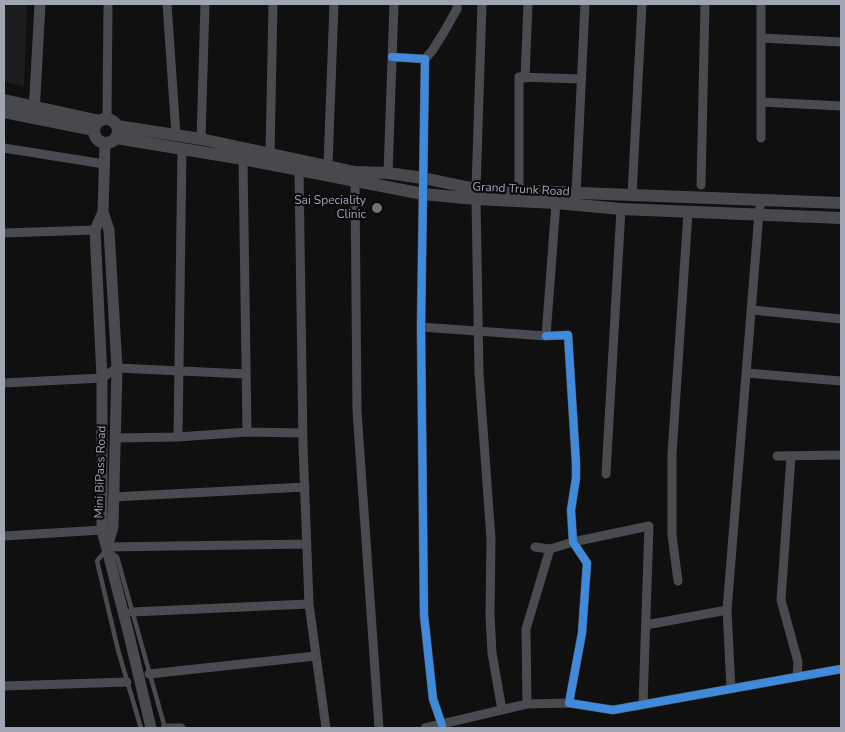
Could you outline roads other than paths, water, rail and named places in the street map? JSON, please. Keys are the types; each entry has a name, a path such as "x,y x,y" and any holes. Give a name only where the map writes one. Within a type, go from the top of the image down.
{"main road":[{"path":"4,100 35,112 182,149 423,194 476,194 621,209 759,213 841,218"},
{"path":"4,112 35,112"},
{"name":"Grand Trunk Road","path":"106,130 201,138 355,172 388,173 423,178 476,194 519,192 841,203"}],"street":[{"path":"35,112 40,4"},
{"path":"108,4 103,212 95,230 102,378 102,530 107,548 307,544"},
{"path":"167,4 176,135"},
{"path":"201,138 205,4"},
{"path":"270,154 273,4"},
{"path":"328,165 334,4"},
{"path":"388,173 394,4"},
{"path":"442,726 433,699 424,615 421,327 425,59 444,32 457,9 457,4"},
{"path":"482,4 476,194 479,373 490,539 492,653 502,710"},
{"path":"525,78 528,4"},
{"path":"576,194 585,4"},
{"path":"632,196 642,4"},
{"path":"701,185 705,4"},
{"path":"761,138 762,4"},
{"path":"761,38 841,42"},
{"path":"392,57 425,59"},
{"path":"519,192 519,77 581,79"},
{"path":"761,102 841,106"},
{"path":"4,148 104,164"},
{"path":"178,437 182,149"},
{"path":"243,159 247,432"},
{"path":"299,170 303,432 309,604 326,728"},
{"path":"355,181 357,411 379,728"},
{"path":"731,689 727,610 761,200"},
{"path":"546,336 556,203"},
{"path":"606,474 621,209"},
{"name":"Mini BiPass Road","path":"103,212 109,230 117,368 113,527 107,548 151,728"},
{"path":"678,581 672,535 672,454 688,212"},
{"path":"4,233 95,230"},
{"path":"752,310 841,319"},
{"path":"421,327 546,336 568,335 576,463 576,478 571,510 573,542 587,563 582,633 569,703"},
{"path":"4,383 102,378 117,368 246,374"},
{"path":"747,373 841,381"},
{"path":"116,438 178,437 247,432 303,432"},
{"path":"777,456 841,455"},
{"path":"791,456 781,600 798,662 796,677"},
{"path":"113,497 305,487"},
{"path":"535,548 550,549 573,542 648,526 643,704"},
{"path":"4,536 102,530"},
{"path":"527,704 526,628 550,549"},
{"path":"132,612 309,604"},
{"path":"646,625 727,610"},
{"path":"150,674 316,656"},
{"path":"425,728 442,726 527,704 569,703 613,710 841,669"},
{"path":"4,686 127,682"},
{"path":"165,728 181,728"}],"lane":[{"path":"141,728 118,650 97,561 107,548 116,557 165,728"}],"place":[{"name":"Sai Speciality Clinic","path":"377,208"}]}
